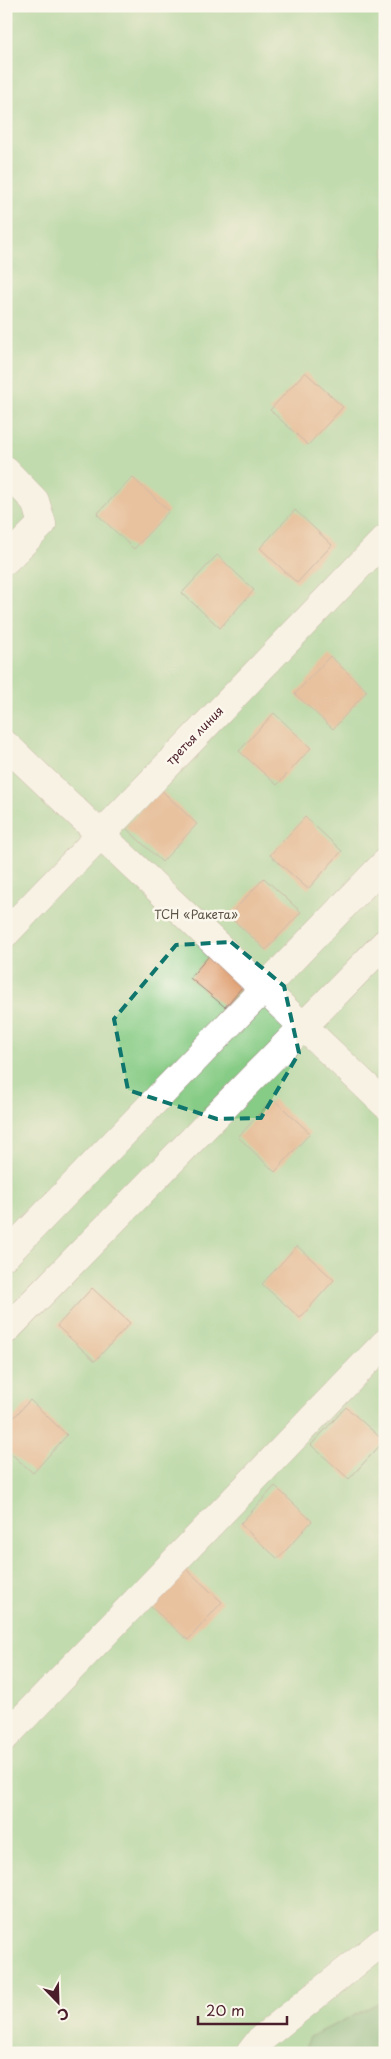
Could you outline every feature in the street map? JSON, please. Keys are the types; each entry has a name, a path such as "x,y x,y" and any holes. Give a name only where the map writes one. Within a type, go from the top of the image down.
{"lane":[{"path":"6,471 35,501 42,524 6,560"},
{"name":"третья линия","path":"6,933 385,539"},
{"path":"6,745 385,1104"},
{"path":"6,1255 385,863"},
{"path":"6,1330 385,943"},
{"path":"6,1736 385,1342"},
{"path":"250,2053 260,2040 382,1942"}],"highlighted area":[{"path":"231,942 284,986 299,1053 261,1118 217,1119 128,1090 114,1019 176,945"}],"green space":[{"name":"ТСН «Ракета»","path":"6,6 385,6 385,2002 380,2002 310,2037 303,2053 6,2053"},
{"path":"381,2002 385,2002 385,2053 303,2053 310,2037"}],"building":[{"path":"305,372 343,407 308,445 270,410"},
{"path":"132,477 169,511 134,549 97,514"},
{"path":"295,510 332,545 297,583 260,548"},
{"path":"217,555 254,590 220,628 182,593"},
{"path":"330,656 367,691 333,729 295,694"},
{"path":"274,713 311,748 277,785 239,751"},
{"path":"160,789 197,824 162,862 125,827"},
{"path":"305,817 342,851 308,889 270,855"},
{"path":"264,878 301,912 266,950 229,916"},
{"path":"213,951 248,980 225,1007 190,978"},
{"path":"273,1099 310,1133 275,1172 238,1137"},
{"path":"297,1246 334,1280 300,1318 262,1284"},
{"path":"92,1288 130,1323 95,1361 57,1326"},
{"path":"30,1400 67,1435 33,1473 6,1449 6,1426"},
{"path":"346,1407 384,1441 349,1479 311,1445"},
{"path":"275,1486 312,1521 278,1559 240,1524"},
{"path":"185,1568 222,1602 188,1640 150,1606"}]}
